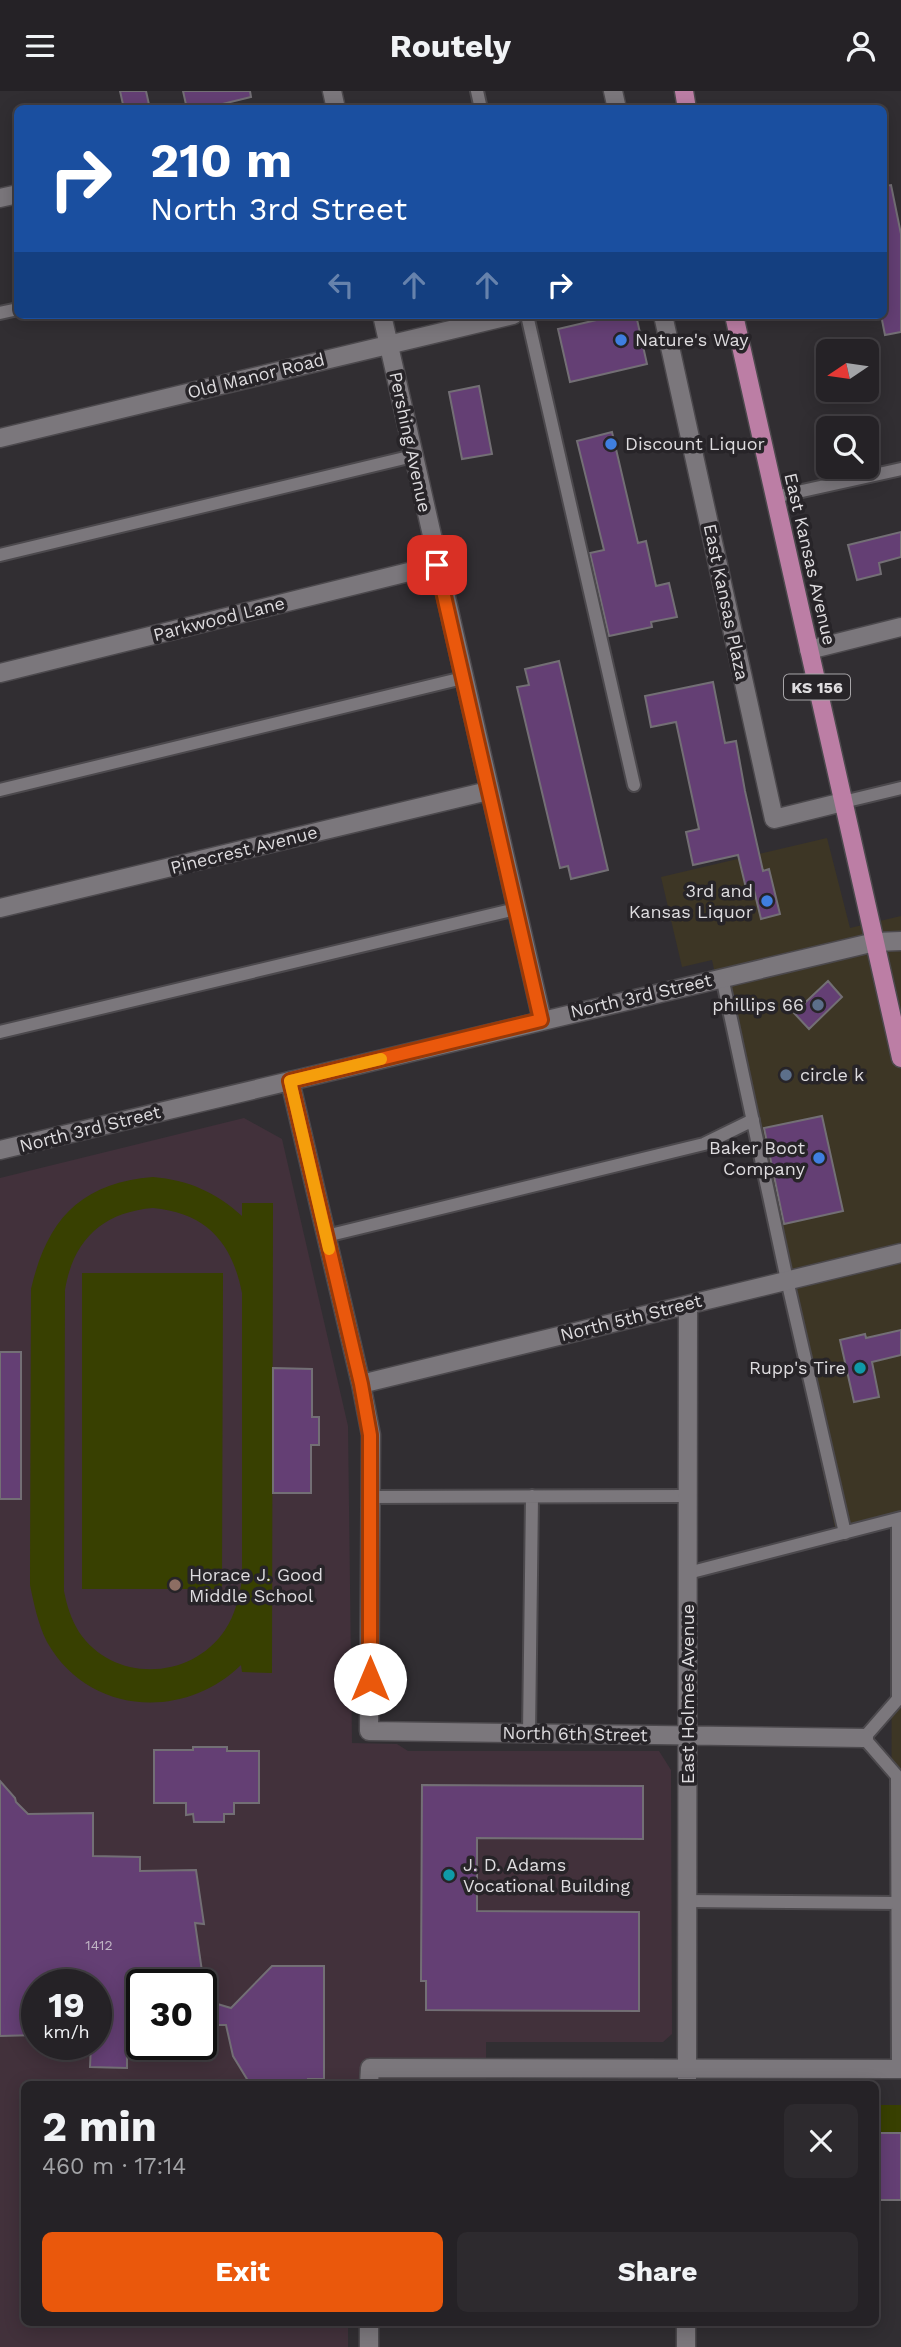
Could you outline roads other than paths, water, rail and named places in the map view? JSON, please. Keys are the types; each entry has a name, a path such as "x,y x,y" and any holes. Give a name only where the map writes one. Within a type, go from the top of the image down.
{"main road":[{"name":"East Kansas Avenue","path":"735,319 901,1058"}],"street":[{"name":"Pershing Avenue","path":"384,319 541,1020"},
{"name":"Old Manor Road","path":"0,438 496,319"},
{"name":"East Kansas Plaza","path":"664,319 774,819 843,802"},
{"name":"Parkwood Lane","path":"0,673 437,565"},
{"path":"809,650 901,627"},
{"name":"Pinecrest Avenue","path":"0,908 488,791"},
{"name":"North 3rd Street","path":"0,1150 722,977 875,942 901,941"},
{"path":"290,1081 361,1384 370,1435 370,1497"},
{"name":"North 5th Street","path":"361,1384 901,1253"},
{"name":"East Holmes Avenue","path":"687,2077 688,1304"},
{"name":"North 6th Street","path":"370,1497 369,1731 864,1738"},
{"path":"370,2076 687,2077 900,2069"},
{"path":"369,2326 369,2347"},
{"path":"686,2326 686,2347"}],"lane":[{"path":"528,319 634,785"},
{"path":"0,555 413,456"},
{"path":"775,497 901,469"},
{"path":"0,790 463,678"},
{"path":"843,802 901,788"},
{"path":"0,1032 516,909"},
{"path":"722,977 845,1533"},
{"path":"326,1236 704,1144 753,1121"},
{"path":"529,1734 532,1496"},
{"path":"370,1497 688,1496"},
{"path":"688,1573 899,1519 898,1699 864,1738 897,1776 900,2069"},
{"path":"687,1901 897,1903"}],"place":[{"name":"Nature's Way","path":"621,340"},
{"name":"Discount Liquor","path":"611,444"},
{"name":"3rd and Kansas Liquor","path":"767,901"},
{"name":"phillips 66","path":"818,1005"},
{"name":"circle k","path":"786,1075"},
{"name":"Baker Boot Company","path":"819,1158"},
{"name":"Rupp's Tire","path":"860,1368"},
{"name":"Horace J. Good Middle School","path":"175,1585"},
{"name":"J. D. Adams Vocational Building","path":"449,1875"}]}
